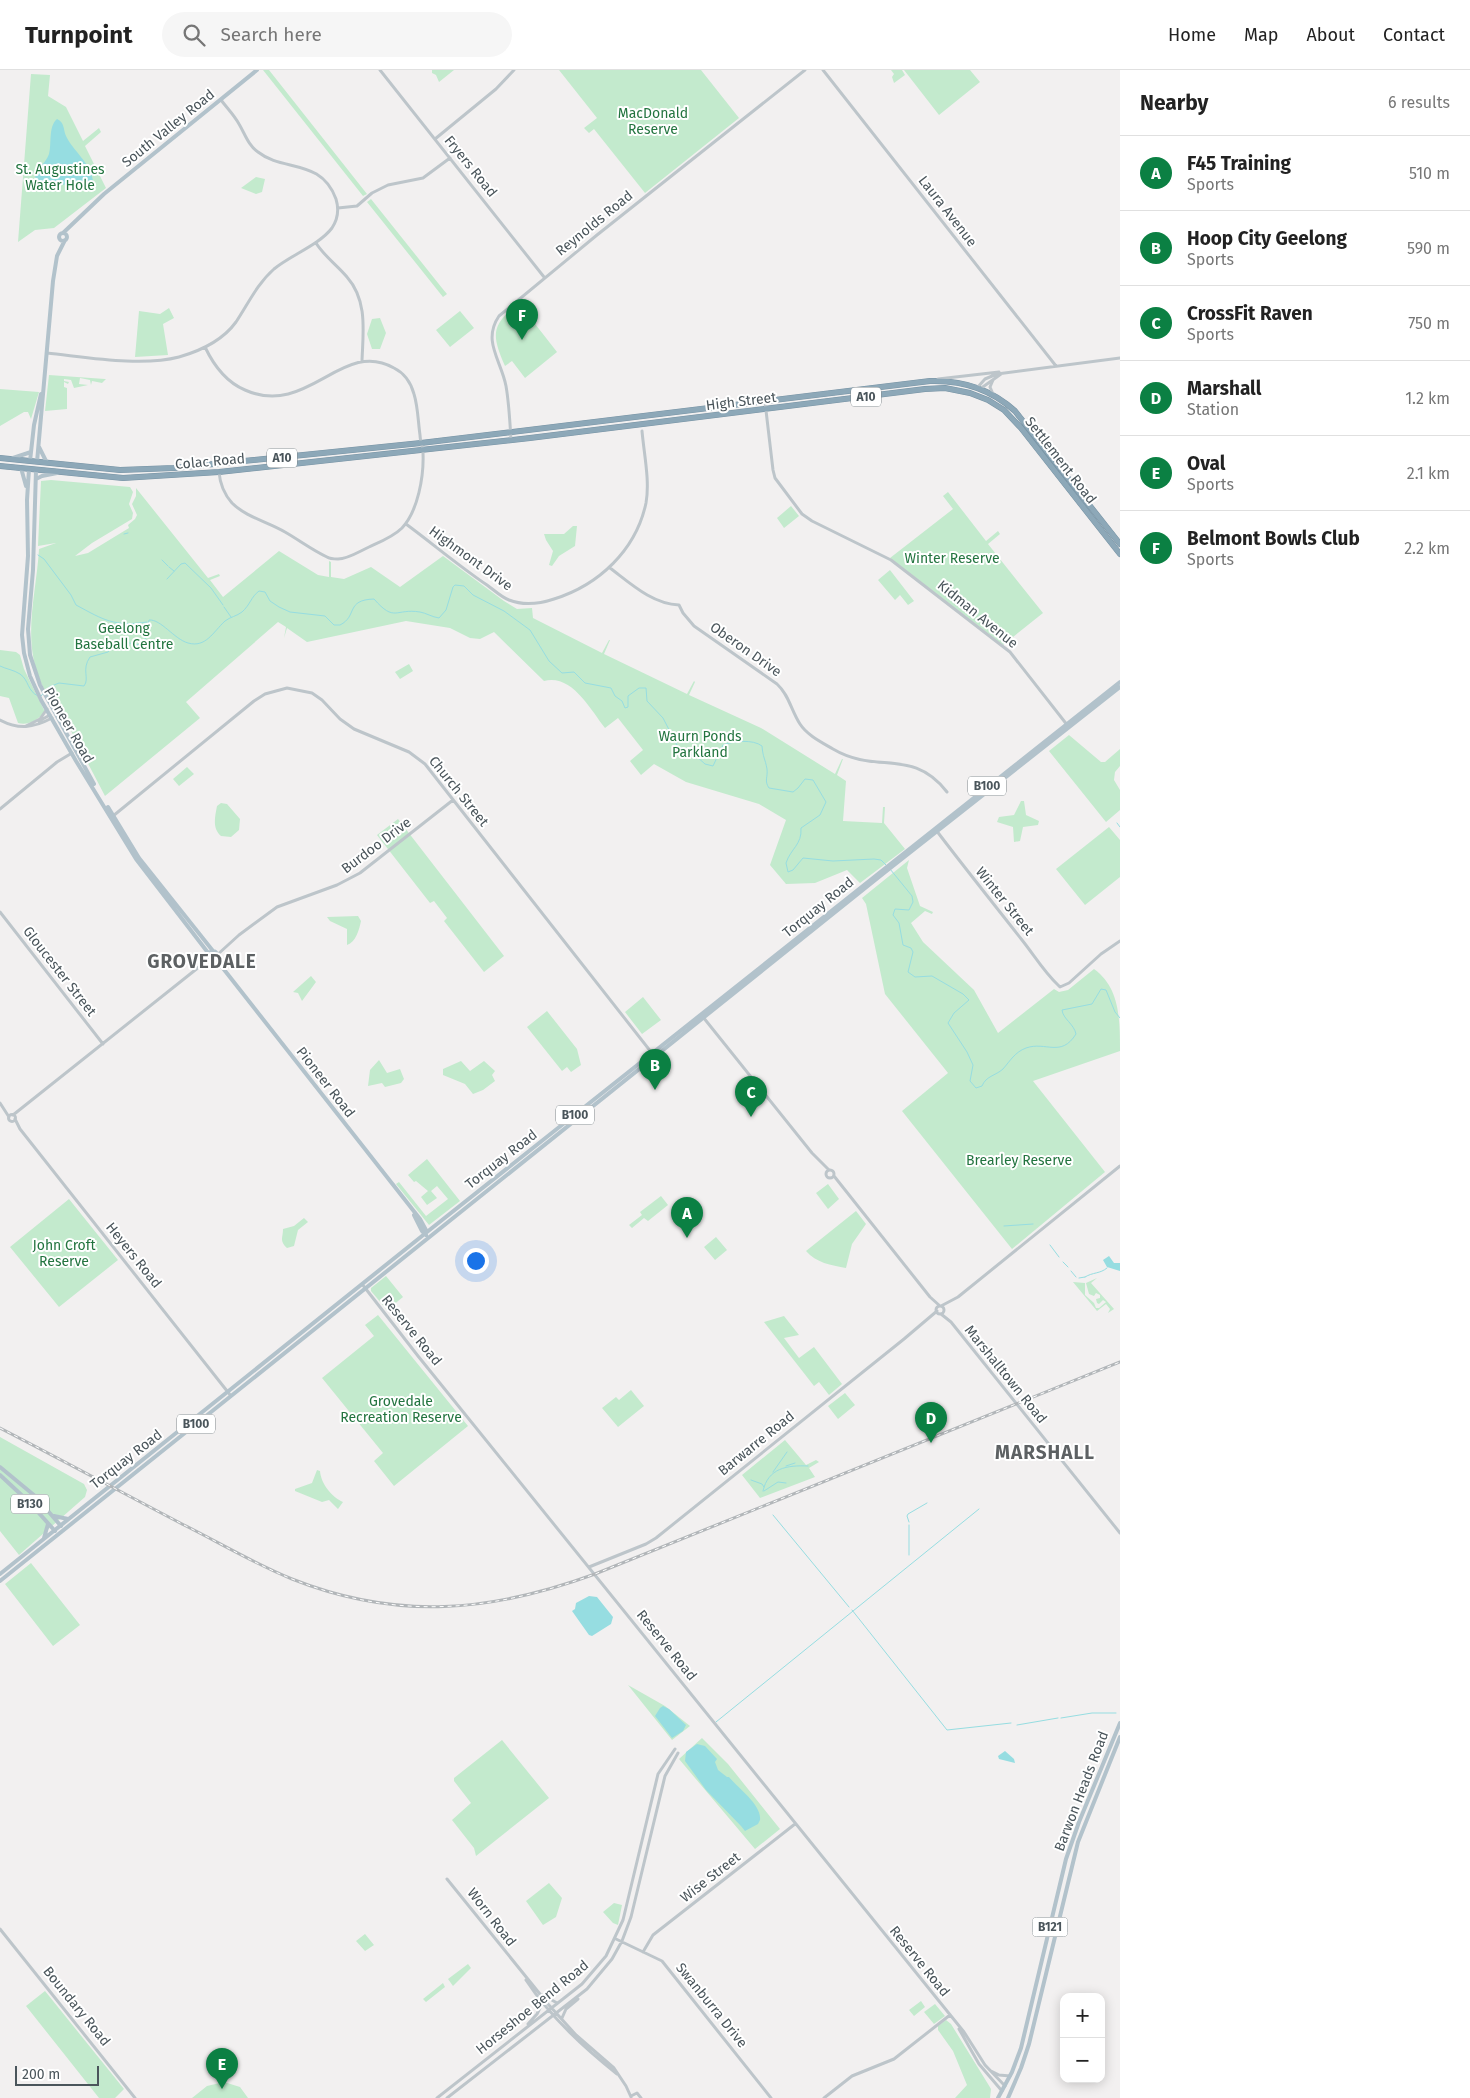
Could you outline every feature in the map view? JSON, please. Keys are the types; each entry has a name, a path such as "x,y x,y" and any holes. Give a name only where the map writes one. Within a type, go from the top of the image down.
{"highway":[{"name":"High Street","path":"511,433 907,384 951,382 978,388"},
{"path":"906,392 907,384"},
{"name":"High Street","path":"511,440 941,388 973,393"},
{"path":"973,393 978,388"},
{"name":"Settlement Road","path":"978,388 993,395 1021,418 1085,499 1084,505"},
{"name":"Settlement Road","path":"973,393 1004,410 1021,428 1084,505 1120,554"},
{"path":"1003,402 1004,410"},
{"name":"Colac Road","path":"0,466 139,478 219,472 422,447 511,433"},
{"name":"Colac Road","path":"0,458 120,470 165,469 511,440"},
{"path":"29,469 30,461"},
{"path":"36,470 37,462"},
{"name":"Settlement Road","path":"1084,505 1120,544"}],"main road":[{"name":"South Valley Road","path":"37,462 53,281 64,234 104,194 257,70"},
{"name":"South Valley Road","path":"30,461 33,432 43,390"},
{"path":"33,432 39,433"},
{"path":"38,445 47,463"},
{"path":"8,459 31,452"},
{"path":"21,468 27,490"},
{"name":"Pioneer Road","path":"29,469 27,490 28,546 22,630 29,672 43,702 143,866 412,1211 420,1222 426,1236"},
{"name":"Pioneer Road","path":"36,470 33,570 28,629 29,650 40,685 74,752"},
{"path":"36,480 44,475 62,472"},
{"path":"28,546 33,548"},
{"path":"24,650 29,650"},
{"name":"Torquay Road","path":"363,1286 1120,682"},
{"name":"Torquay Road","path":"1067,726 1120,687"},
{"path":"51,716 56,714"},
{"name":"Torquay Road","path":"426,1236 432,1228 654,1055"},
{"path":"416,1242 420,1222 432,1228"},
{"path":"416,1242 426,1236"},
{"name":"Torquay Road","path":"64,1529 416,1242"},
{"name":"Torquay Road","path":"61,1524 230,1394"},
{"name":"B130","path":"0,1467 26,1487 64,1529"},
{"name":"B130","path":"0,1475 29,1502 58,1535"},
{"path":"54,1516 68,1519"},
{"path":"44,1538 48,1524"},
{"name":"B100","path":"0,1574 61,1524"},
{"name":"B100","path":"0,1581 64,1529"},
{"name":"Barwon Heads Road","path":"998,2098 1010,2076 1021,2048 1071,1844 1120,1723"},
{"name":"Barwon Heads Road","path":"1008,2098 1029,2044 1078,1842 1120,1737"},
{"name":"Reserve Road","path":"1004,2086 1011,2092"},
{"name":"Reserve Road","path":"1002,2091 1008,2098"}],"street":[{"name":"Fryers Road","path":"380,70 544,277"},
{"path":"434,139 496,89 514,70"},
{"name":"Reynolds Road","path":"511,440 506,385 492,343 493,328 503,311 805,70"},
{"name":"Laura Avenue","path":"823,70 1056,366"},
{"path":"47,353 153,361 179,357 205,347 229,330 269,274 288,258 316,243 332,228 337,217 338,208 332,192 318,176 299,166 267,158 256,150 221,100"},
{"path":"338,208 357,206 376,191 388,185 423,178 450,158"},
{"path":"316,243 348,278 360,298 364,316 362,362"},
{"path":"205,347 212,361 227,379 242,389 265,396 295,393 340,368 362,362 374,361 388,364 406,378 414,393 422,447 418,491 412,513 406,524 396,533 378,543 346,557 331,559 280,529 239,509 224,492 219,472"},
{"name":"High Street","path":"930,382 958,376 1120,358"},
{"name":"High Street","path":"978,388 1006,372"},
{"name":"High Street","path":"978,388 990,376 1006,372"},
{"path":"993,379 990,387 993,395"},
{"name":"Kidman Avenue","path":"765,402 772,463 776,478 802,514 812,521 891,560 1010,652 1067,726"},
{"name":"Highmont Drive","path":"406,524 502,596 521,603 540,603 569,594 582,588 610,568 632,540 646,502 647,489 642,431"},
{"name":"Oberon Drive","path":"610,568 656,600 670,605 679,605 694,626 781,688 786,694 800,724 812,736 840,753 859,760 908,765 923,769 934,776 948,792"},
{"name":"Church Street","path":"112,817 265,694 287,688 312,693 322,700 340,719 354,729 411,753 428,768 654,1055"},
{"path":"24,727 40,719 47,709"},
{"path":"0,720 12,726 24,727 40,724 51,716"},
{"path":"0,809 57,762 74,752"},
{"name":"Burdoo Drive","path":"13,1117 213,955 280,905 352,878 453,800"},
{"name":"Winter Street","path":"936,830 1038,962 1060,987 1069,983 1101,954 1120,941"},
{"name":"Gloucester Street","path":"0,912 103,1044"},
{"name":"Marshalltown Road","path":"703,1016 820,1162 828,1171 833,1171 833,1177 1120,1533"},
{"name":"Heyers Road","path":"1,1105 13,1117 20,1129 230,1394"},
{"name":"Barwarre Road","path":"589,1567 646,1544 656,1538 1120,1166"},
{"name":"Marshalltown Road","path":"828,1171 826,1176 833,1177"},
{"name":"Reserve Road","path":"363,1286 950,2014 985,2066 1004,2086"},
{"name":"Horseshoe Bend Road","path":"438,2098 587,1980 603,1961 616,1939 623,1920 660,1770 677,1751 666,1773 658,1800 631,1917 622,1941 608,1965 587,1989 447,2098"},
{"path":"660,1770 666,1773"},
{"path":"652,1798 658,1800"},
{"name":"Wise Street","path":"643,1952 653,1935 795,1824"},
{"path":"635,1870 642,1872"},
{"name":"Worn Road","path":"447,1879 537,1991 550,2010"},
{"name":"Boundary Road","path":"0,1929 135,2098"},
{"name":"Swanburra Drive","path":"616,1939 663,1963 772,2098"},
{"path":"603,1961 608,1965"},
{"name":"Worn Road","path":"519,1969 542,2004 550,2010"},
{"path":"562,2019 566,2009 587,1989"},
{"path":"537,1991 558,2003"},
{"path":"517,2035 535,2018 542,2004"},
{"path":"550,2010 562,2019 582,2042"},
{"path":"555,2014 582,2042 613,2067 631,2097 636,2093"},
{"path":"824,2098 852,2076 897,2057 950,2014"},
{"name":"Reserve Road","path":"954,2020 979,2064 1002,2091"},
{"path":"985,2066 998,2075 1010,2076"},
{"path":"626,2086 640,2094 641,2098"}],"green space":[{"path":"263,70 269,70 367,194 363,196"},
{"path":"432,70 454,70 439,82 436,75 432,73"},
{"name":"MacDonald Reserve","path":"559,70 701,70 739,118 645,193 594,129 589,133 584,128 597,118"},
{"path":"891,70 902,70 905,75 894,83 892,77 894,74"},
{"path":"904,70 970,70 980,82 939,115"},
{"name":"St. Augustines Water Hole","path":"31,74 50,75 48,96 66,107 83,141 99,128 101,132 85,146 106,188 54,228 35,230 18,242"},
{"path":"256,177 265,179 262,192 256,194 241,188"},
{"path":"371,199 447,294 443,297 367,202"},
{"path":"522,301 528,309 525,311 557,352 525,378 512,361 505,366 496,337 499,323"},
{"path":"169,308 174,318 163,324 168,355 135,357 139,311 160,314"},
{"path":"460,311 474,328 450,347 436,330"},
{"path":"380,318 386,333 380,349 372,349 367,334 372,319"},
{"path":"49,375 106,379 102,383 92,381 91,385 90,380 80,378 79,384 88,385 74,388 71,380 64,379 64,381 69,382 68,384 64,382 64,387 67,388 67,409 45,411"},
{"path":"0,389 39,392 31,419 28,412 24,412 0,426"},
{"path":"51,480 130,487 133,492 129,504 133,513 132,519 92,543 75,556 88,553 129,528 128,525 137,515 132,504 136,496 136,488 208,578 219,574 220,576 210,580 223,597 279,551 318,575 329,577 329,561 331,562 331,577 344,579 371,567 400,587 443,556 517,609 532,608 533,618 602,653 610,640 604,654 687,694 694,681 689,695 761,728 835,774 843,759 837,775 846,781 843,821 882,823 883,807 885,807 884,823 905,849 860,883 847,870 815,883 786,884 770,865 786,820 759,804 686,782 654,764 641,775 630,761 643,750 618,718 605,728 572,688 554,680 544,681 494,632 480,639 470,638 450,628 406,621 307,642 287,628 284,638 286,627 278,622 186,702 200,718 105,796 58,706 55,707 45,691 34,661 31,634 39,549 56,543 38,546 41,481"},
{"name":"Winter Reserve","path":"948,492 986,541 998,531 1000,534 988,544 1043,613 1003,645 890,558 953,509 943,496"},
{"path":"791,506 799,516 784,528 777,518"},
{"path":"573,526 577,526 575,546 559,556 552,566 549,565 553,551 544,534 564,534"},
{"path":"890,570 914,601 908,605 900,595 895,600 878,580"},
{"path":"0,650 16,652 20,655 24,669 45,712 33,722 18,723 9,698 0,696"},
{"path":"409,664 413,671 400,679 395,672"},
{"path":"1069,735 1101,762 1105,762 1120,749 1120,766 1115,772 1114,780 1120,790 1120,810 1106,822 1049,751"},
{"path":"187,767 194,774 179,786 173,779"},
{"path":"1021,801 1024,801 1026,815 1039,821 1038,825 1023,827 1020,841 1014,842 1013,827 997,822 999,817 1014,815"},
{"path":"221,803 227,804 240,819 239,830 231,837 221,836 216,829 216,810 217,806"},
{"path":"398,819 504,956 484,972 444,921 447,918 434,901 430,903 377,835"},
{"path":"1109,827 1120,840 1120,877 1085,905 1056,869"},
{"name":"Brearley Reserve","path":"909,860 907,868 920,906 933,912 932,914 925,911 911,923 923,942 974,990 998,1033 1054,989 1059,992 1068,990 1094,969 1109,985 1117,1005 1120,1027 1120,1051 1033,1081 1105,1172 1012,1249 902,1111 948,1073 885,994 866,904 862,898"},
{"path":"358,916 361,921 358,932 353,941 347,945 347,929 330,921 327,917"},
{"path":"311,976 316,982 302,1001 298,993 293,992"},
{"path":"643,997 661,1020 642,1034 625,1012"},
{"path":"547,1011 577,1049 581,1065 571,1072 567,1067 562,1071 527,1027"},
{"path":"379,1060 387,1073 400,1069 404,1079 401,1083 385,1087 382,1083 368,1086 370,1070"},
{"path":"461,1061 470,1071 484,1061 495,1071 492,1075 495,1081 483,1090 473,1094 465,1084 443,1075 443,1069"},
{"path":"427,1159 460,1201 429,1225 396,1184 399,1182 426,1216 448,1199 437,1186 431,1191 437,1198 427,1205 421,1197 428,1191 416,1181 414,1182 408,1175"},
{"path":"828,1184 839,1199 828,1209 816,1193"},
{"path":"661,1196 668,1205 648,1221 644,1218 632,1228 629,1225 642,1215 640,1212"},
{"name":"John Croft Reserve","path":"69,1199 118,1260 59,1307 10,1247"},
{"path":"856,1211 866,1224 852,1244 846,1268 819,1261 806,1251"},
{"path":"304,1218 308,1222 298,1230 294,1246 287,1248 282,1241 283,1229 294,1226"},
{"path":"716,1237 727,1250 715,1260 704,1247"},
{"path":"386,1276 403,1297 387,1310 371,1291 371,1288"},
{"path":"1097,1278 1091,1283 1114,1309 1108,1313 1110,1309 1106,1304 1097,1311 1073,1282 1085,1283 1085,1295 1094,1303 1096,1308 1099,1308 1106,1302 1103,1300 1099,1304 1097,1303 1096,1299 1100,1298 1100,1295 1096,1293 1094,1296 1089,1294 1086,1283"},
{"name":"Grovedale Recreation Reserve","path":"378,1315 468,1426 394,1486 374,1461 383,1453 322,1378 374,1336 365,1325"},
{"path":"784,1316 799,1335 784,1338 799,1358 814,1347 842,1384 829,1395 819,1382 814,1386 764,1322"},
{"path":"631,1390 644,1406 618,1427 602,1408 616,1397 619,1400"},
{"path":"845,1393 855,1405 838,1419 828,1406"},
{"path":"0,1437 84,1484 87,1490 85,1497 19,1555 0,1531"},
{"path":"785,1440 806,1465 816,1460 819,1462 809,1468 815,1477 760,1498 742,1475"},
{"path":"317,1470 320,1471 322,1481 328,1490 343,1502 338,1509 329,1500 322,1502 295,1491 295,1489 312,1483"},
{"path":"31,1563 80,1625 53,1646 5,1584"},
{"path":"628,1685 665,1706 690,1726 672,1740"},
{"path":"702,1738 728,1764 780,1829 755,1849 679,1759"},
{"path":"502,1740 549,1798 476,1856 474,1848 452,1820 471,1803 454,1781 454,1778"},
{"path":"549,1883 562,1898 556,1917 543,1925 526,1901"},
{"path":"614,1903 622,1905 618,1925 613,1923 603,1912"},
{"path":"365,1934 374,1945 365,1951 356,1941"},
{"path":"468,1964 471,1968 453,1986 448,1979"},
{"path":"443,1983 445,1987 426,2002 423,1999"},
{"path":"45,1991 124,2089 115,2098 99,2098 26,2006"},
{"path":"921,2001 925,2007 914,2016 909,2010"},
{"path":"935,2004 945,2016 934,2024 924,2012"},
{"path":"946,2020 951,2024 991,2089 990,2098 955,2098 967,2085 953,2051 938,2030 938,2026"},
{"path":"224,2082 240,2087 248,2098 192,2098 207,2086"}],"water":[{"path":"57,119 63,124 69,142 89,168 93,181 90,183 42,186 36,182 35,174 49,154 52,126"},
{"path":"1109,1256 1114,1263 1120,1263 1120,1271 1107,1267 1103,1260"},
{"path":"589,1596 597,1597 613,1617 611,1624 592,1636 589,1635 572,1611 575,1609 576,1603"},
{"path":"663,1706 669,1709 686,1725 683,1731 672,1738 655,1716"},
{"path":"697,1744 705,1746 717,1759 715,1762 718,1770 729,1777 749,1797 760,1814 758,1824 745,1831 706,1790 685,1761 686,1752"},
{"path":"1005,1751 1014,1759 1015,1763 999,1759 998,1756"}],"waterway":[{"path":"124,534 128,533"},
{"path":"38,555 44,559 71,595 76,605 94,615 117,623 147,622"},
{"path":"162,560 168,566"},
{"path":"167,579 181,564 185,563 211,588 223,605"},
{"path":"169,567 174,571"},
{"path":"41,696 49,687 59,683 84,686 86,683 86,666 90,657 108,652 119,641 140,645 145,640 149,620 158,623 183,641 194,644 200,643 209,638 225,621 242,612 259,591 265,592 270,601 290,612 325,616 334,625 340,625 349,617 355,605 365,600 374,599 391,613 412,611 439,618 446,610 453,587 455,585 464,586 473,595 504,611 530,630 549,661 562,673 574,672 585,683 611,688 615,696 622,701 625,708 628,707 628,696 639,688 646,688 647,701 663,718 679,749 686,754 696,756 705,764 713,766 723,745 732,742 754,742 762,746 769,788 793,792 805,779 813,780 826,802 820,815 801,828 800,839 786,863 788,872 793,870 803,858 833,861 874,859 881,860 887,866"},
{"path":"224,607 231,617"},
{"path":"0,666 23,676 34,694 38,696"},
{"path":"1117,823 1120,827"},
{"path":"890,869 912,896 913,902 909,910 895,909 893,915 899,923 903,945 911,948 913,952 908,972 915,977 932,976 963,994 969,1000 954,1013 948,1023 973,1065 970,1081 976,1088 982,1086 988,1078 1003,1069 1013,1057 1026,1048 1033,1046 1059,1047 1065,1045 1076,1034 1062,1010 1092,1004 1101,989 1106,990 1115,1012 1120,1018"},
{"path":"1004,1226 1033,1224"},
{"path":"1050,1245 1059,1257"},
{"path":"1063,1262 1068,1267"},
{"path":"1085,1277 1107,1268"},
{"path":"1071,1271 1076,1277"},
{"path":"1079,1278 1085,1277"},
{"path":"773,1472 787,1452"},
{"path":"786,1466 795,1463"},
{"path":"763,1491 769,1477 779,1470 793,1466 808,1466"},
{"path":"751,1480 762,1484 764,1487"},
{"path":"764,1491 778,1482 786,1483"},
{"path":"909,1522 908,1514 927,1503"},
{"path":"716,1722 979,1509"},
{"path":"773,1515 849,1607"},
{"path":"909,1525 909,1555"},
{"path":"852,1610 947,1730 1011,1723"},
{"path":"1061,1718 1092,1713 1116,1713"},
{"path":"1017,1725 1058,1718"}],"railway":[{"path":"0,1428 265,1567 292,1579 331,1592 369,1601 407,1606 444,1606 519,1597 595,1574 1120,1362"}],"place":[{"name":"Belmont Bowls Club","path":"522,340"},
{"name":"Hoop City Geelong","path":"655,1090"},
{"name":"CrossFit Raven","path":"751,1117"},
{"name":"F45 Training","path":"687,1238"},
{"name":"Marshall","path":"931,1443"},
{"name":"Oval","path":"222,2089"}],"district":[{"name":"GROVEDALE","path":"202,961"},
{"name":"MARSHALL","path":"1045,1452"}],"park label":[{"name":"Geelong Baseball Centre","path":"124,636"},
{"name":"Waurn Ponds Parkland","path":"700,744"}]}
